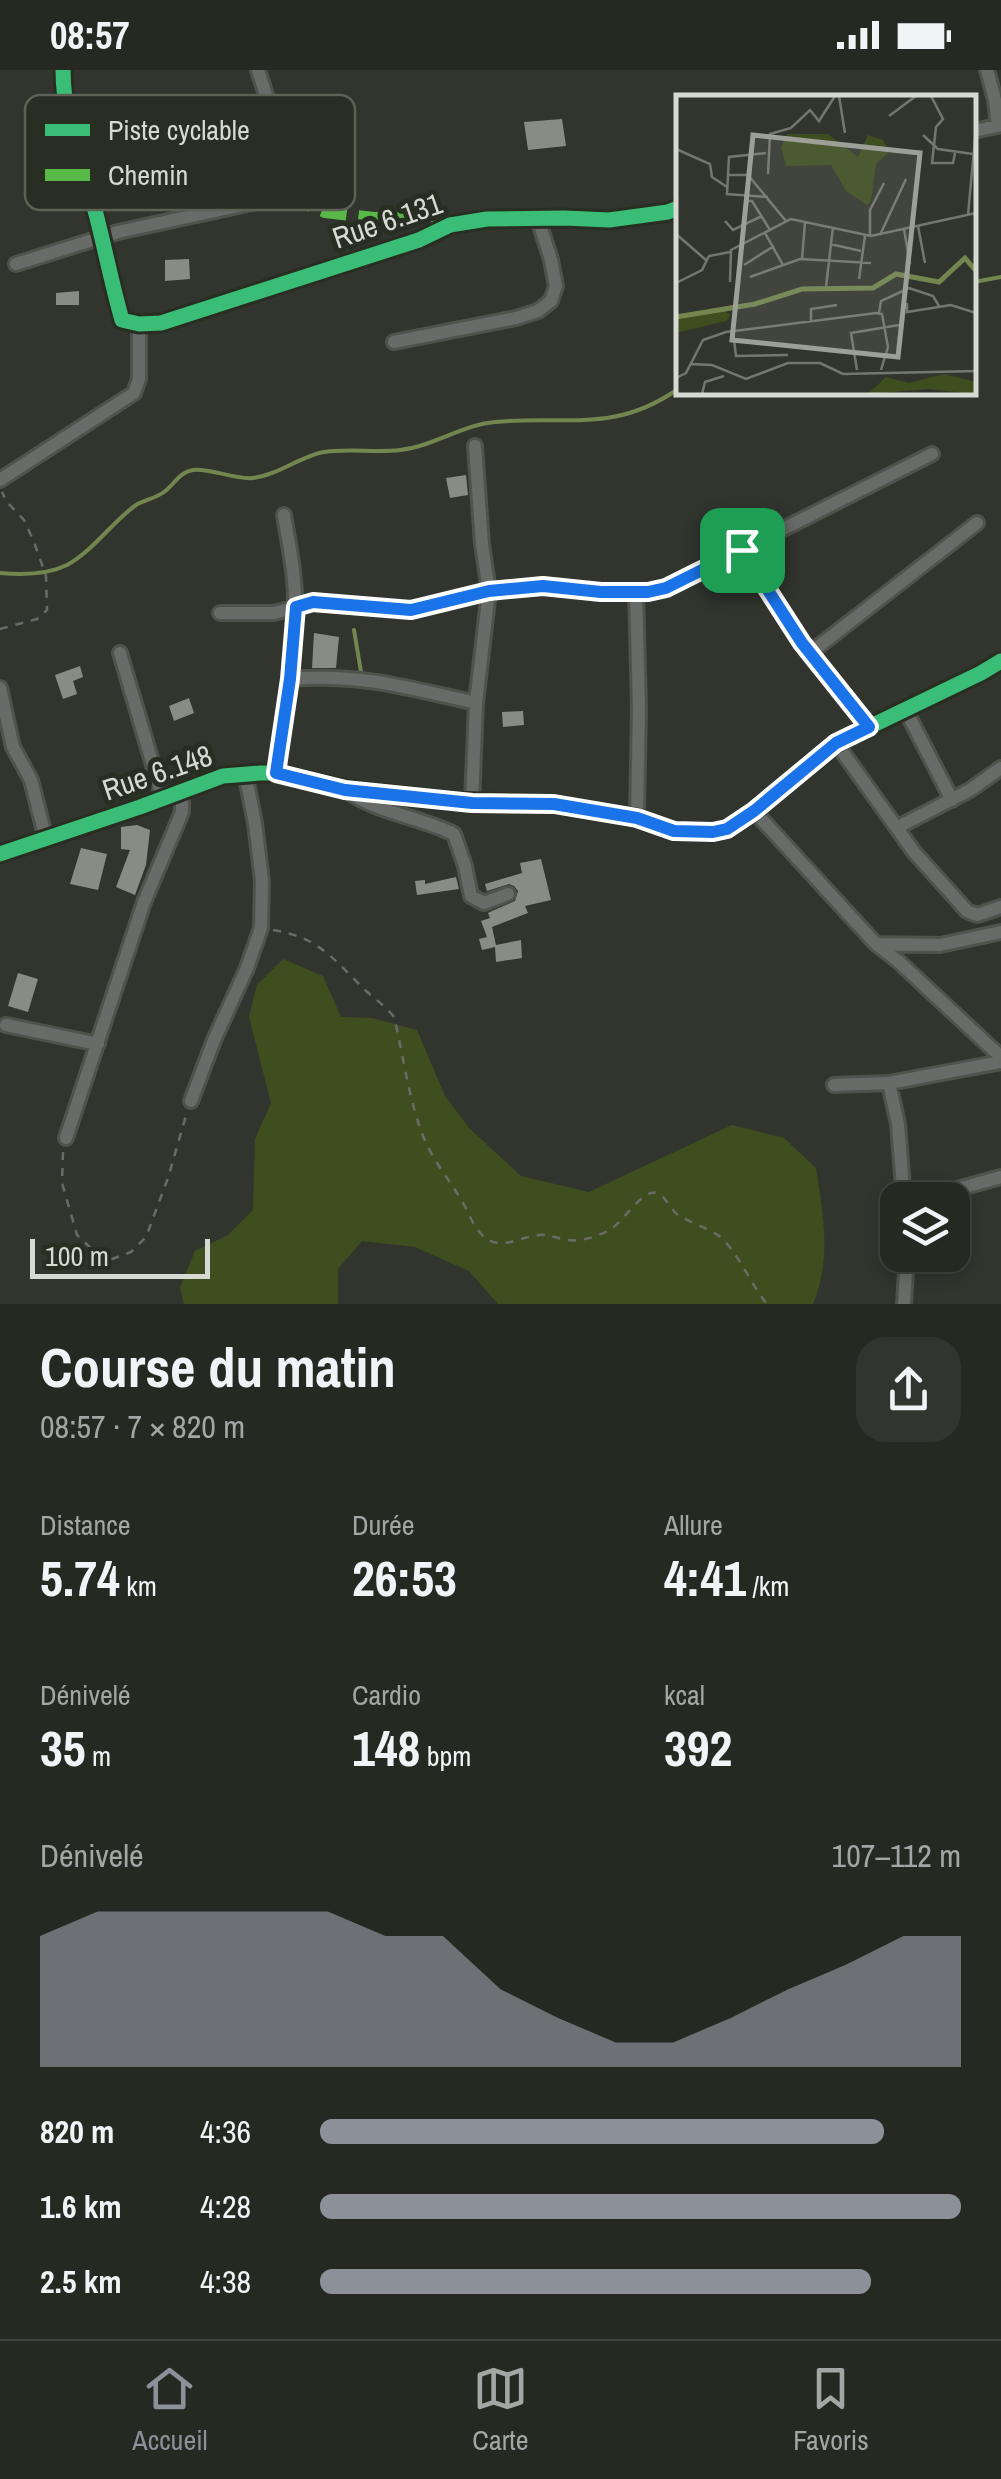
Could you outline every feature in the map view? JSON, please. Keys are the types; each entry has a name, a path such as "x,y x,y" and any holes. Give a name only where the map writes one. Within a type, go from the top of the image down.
{"street":[{"path":"63,70 65,95"},
{"path":"258,70 266,95"},
{"path":"987,70 1000,125"},
{"name":"Rue 6.131","path":"101,237 122,320 140,324 161,322 289,282 419,240 450,225 487,219 609,220 676,209"},
{"path":"93,210 101,237"},
{"path":"16,264 101,237 222,210"},
{"path":"394,342 516,318 538,311 551,301 556,286 538,219"},
{"path":"0,483 134,393 139,379 140,324"},
{"path":"472,803 476,703 489,591 475,446"},
{"path":"220,613 274,613 313,602 411,610 489,591 543,586 601,592 666,588 932,454"},
{"path":"276,773 296,607 284,514"},
{"path":"810,654 976,523"},
{"path":"742,550 810,654 869,727"},
{"path":"636,592 637,818"},
{"path":"120,653 162,799"},
{"name":"Rue 6.148","path":"0,854 223,776 276,773 345,790 472,803 554,804 637,818 674,831 713,832 727,829 754,811 836,743 1001,661"},
{"path":"290,679 340,676 373,680 476,703"},
{"path":"0,688 13,747 32,780 46,839"},
{"path":"905,710 952,800"},
{"path":"836,743 914,852 967,911 976,915 1001,908"},
{"path":"898,827 952,800 1001,768"},
{"path":"190,1101 261,928 262,881 245,774"},
{"path":"345,790 365,804 436,824 454,834 470,896 484,903 508,894"},
{"path":"66,1138 144,902 182,812 182,791"},
{"path":"754,811 876,944 1001,1059"},
{"path":"876,944 940,945 1001,932"},
{"path":"6,1024 98,1044"},
{"path":"834,1085 889,1083 1001,1059"},
{"path":"889,1083 898,1124 903,1182"},
{"path":"970,1185 1001,1177"},
{"path":"904,1304 906,1272"}],"path":[{"path":"0,483 7,502 24,520 34,542 46,576 47,610 37,619 0,629"},
{"path":"261,928 299,936 318,946 338,960 394,1017 424,1139 480,1234 494,1242 510,1243 544,1235 573,1241 595,1236 614,1228 642,1196 652,1192 660,1194 675,1213 720,1237 767,1304"},
{"path":"66,1138 62,1183 77,1235 98,1255 112,1259 131,1252 146,1237 190,1101"}],"green space":[{"path":"283,959 323,976 341,1017 372,1018 417,1030 445,1096 469,1128 521,1176 589,1192 732,1125 784,1138 816,1168 824,1253 813,1304 498,1304 469,1271 415,1247 362,1241 338,1269 338,1304 184,1304 180,1287 195,1251 228,1235 253,1210 255,1139 271,1103 249,1017 257,985"}],"building":[{"path":"562,119 566,146 528,150 524,122"},
{"path":"189,259 190,279 165,281 165,260"},
{"path":"79,291 79,305 56,305 56,293"},
{"path":"466,475 468,495 450,498 446,478"},
{"path":"314,633 339,637 336,668 312,668"},
{"path":"80,666 83,677 73,681 77,694 63,699 55,675"},
{"path":"189,698 194,713 174,721 169,706"},
{"path":"523,711 524,725 503,727 502,712"},
{"path":"137,825 150,830 146,865 135,895 116,887 130,850 121,849 121,827"},
{"path":"81,848 107,854 98,890 70,884"},
{"path":"541,859 551,900 525,906 528,913 492,927 496,945 521,940 522,958 496,962 495,947 482,950 479,939 487,937 481,921 490,918 488,913 515,901 518,891 509,884 487,891 485,884 522,873 520,863"},
{"path":"456,877 459,889 417,895 415,881 425,880 425,884"},
{"path":"18,973 38,979 28,1012 8,1006"}],"waterway":[{"path":"976,282 1001,277"},
{"path":"0,573 34,574 67,565 136,505 161,494 188,471 253,478 316,454 412,448 483,424 610,417 655,403 676,390"},
{"path":"354,630 362,678"}],"marked path":[{"path":"320,210 374,218 424,217 450,225"}],"cycle path":[{"path":"63,70 65,95"},
{"path":"95,210 122,320 139,324 161,323 419,240 450,225 487,219 609,220 676,209"},
{"path":"0,854 223,776 261,773 345,789 447,801 554,804 637,818 674,831 713,832 727,829 754,811 836,743 1001,661"}],"route":[{"path":"742,550 802,643 869,727 836,743 727,829 684,833 637,818 554,804 472,803 345,790 276,773 296,607 313,602 411,610 466,595 543,586 648,592 666,588 742,550"}]}
